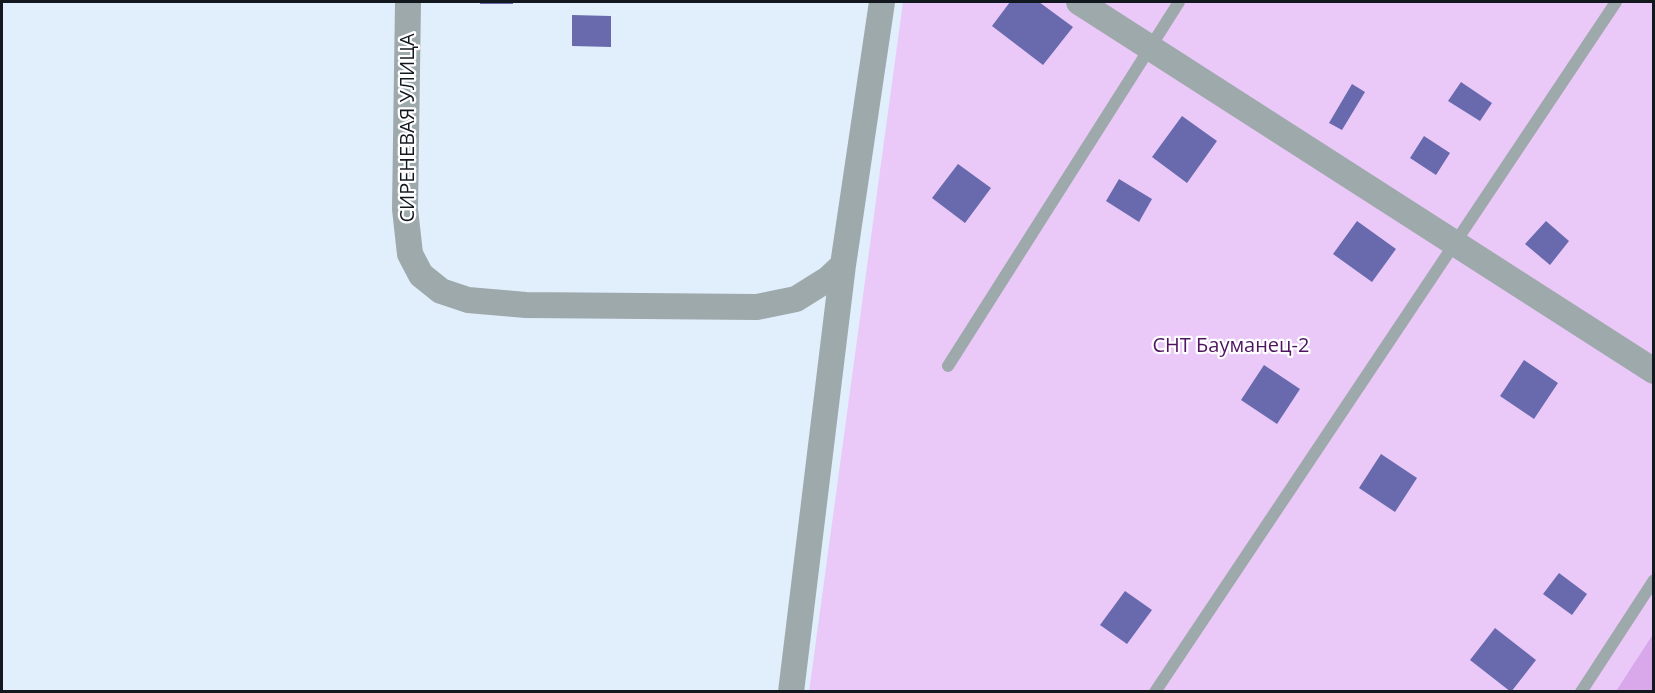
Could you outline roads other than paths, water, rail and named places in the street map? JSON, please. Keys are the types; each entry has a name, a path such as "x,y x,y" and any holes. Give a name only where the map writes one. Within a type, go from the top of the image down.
{"street":[{"name":"СИРЕНЕВАЯ УЛИЦА","path":"408,2 405,208 410,254 421,275 441,291 468,300 526,305 757,307 796,299 828,279 843,265"},
{"path":"791,692 843,265 882,2"},
{"path":"1079,2 1653,371"}],"lane":[{"path":"948,366 1179,2"},
{"path":"1155,692 1616,2"},
{"path":"1581,692 1653,580"}],"park label":[{"name":"СНТ Бауманец-2","path":"1231,346"}]}
